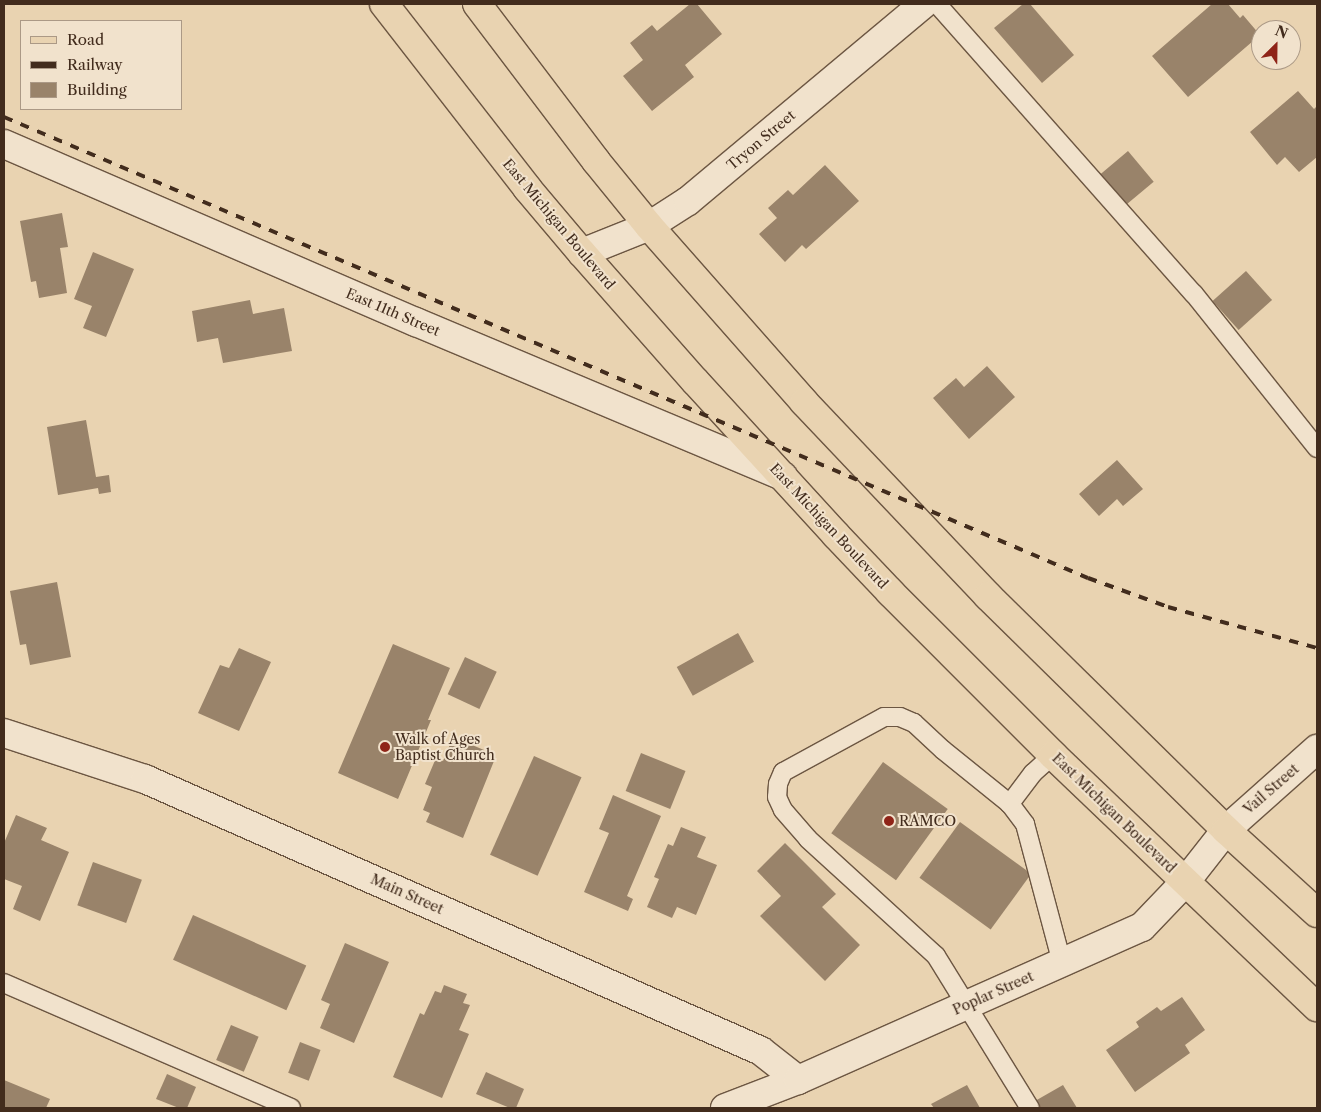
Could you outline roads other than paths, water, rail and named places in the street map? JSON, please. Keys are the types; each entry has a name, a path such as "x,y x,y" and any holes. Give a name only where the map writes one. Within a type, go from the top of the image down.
{"main road":[{"name":"East Michigan Boulevard","path":"384,4 526,188 694,381 890,592 1053,755 1317,1007"},
{"path":"477,4 596,161 649,226 804,402 988,596 1226,830 1317,913"}],"street":[{"name":"Tryon Street","path":"582,253 649,226 688,201 924,4"},
{"name":"East 11th Street","path":"8,150 783,476"},
{"name":"Main Street","path":"4,733 145,779 761,1051 798,1080"},
{"name":"Vail Street","path":"1226,830 1317,749"},
{"name":"Poplar Street","path":"725,1108 798,1080 1142,926 1186,880 1226,830"}],"lane":[{"path":"937,4 1194,294 1317,448"},
{"path":"1030,1108 968,1004 936,956 802,832 783,810 777,797 778,784 783,772 884,716 900,717 914,723 943,750 1010,804 1025,824 1062,963"},
{"path":"1010,804 1033,774 1053,755"},
{"path":"4,983 291,1108"}],"railway":[{"path":"4,117 1088,578 1168,607 1317,648"}],"place":[{"name":"Walk of Ages Baptist Church","path":"385,747"},
{"name":"RAMCO","path":"889,821"}]}
